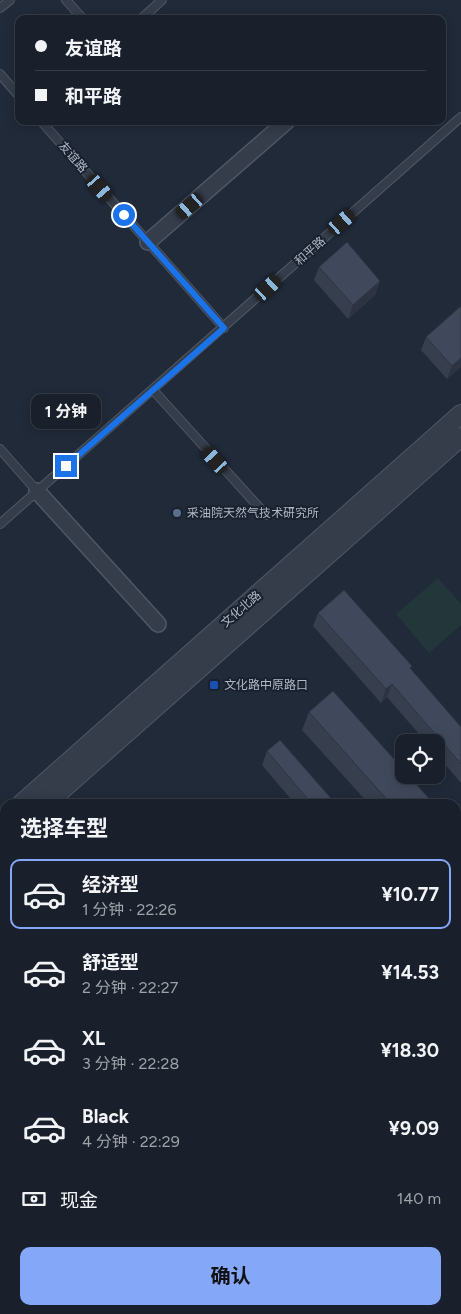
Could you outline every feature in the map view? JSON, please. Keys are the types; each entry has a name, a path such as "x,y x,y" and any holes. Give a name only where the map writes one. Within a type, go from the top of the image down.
{"street":[{"path":"148,242 282,125"},
{"name":"文化北路","path":"27,799 461,414"},
{"name":"文化北路","path":"52,799 461,437"},
{"path":"38,491 158,624"}],"lane":[{"path":"0,8 10,0"},
{"path":"66,0 80,15"},
{"path":"145,15 162,0"},
{"path":"0,74 15,91"},
{"name":"和平路","path":"0,524 461,117"},
{"name":"友谊路","path":"45,125 224,328"},
{"path":"152,390 266,515"},
{"path":"0,449 38,491"}],"green space":[{"path":"438,578 461,604 461,625 429,653 396,614"}],"building":[{"path":"347,242 380,281 353,305 319,267"},
{"path":"461,306 461,358 452,366 426,337"},
{"path":"344,590 412,666 410,668 461,727 461,764 445,745 445,734 435,734 392,684 386,689 318,613"},
{"path":"333,691 395,760 395,784 416,784 430,799 387,799 309,712"},
{"path":"280,740 332,799 308,799 267,751"}],"place":[{"name":"采油院天然气技术研究所","path":"177,513"},
{"name":"文化路中原路口","path":"214,685"}],"route":[{"path":"66,466 224,328 124,215"}]}
